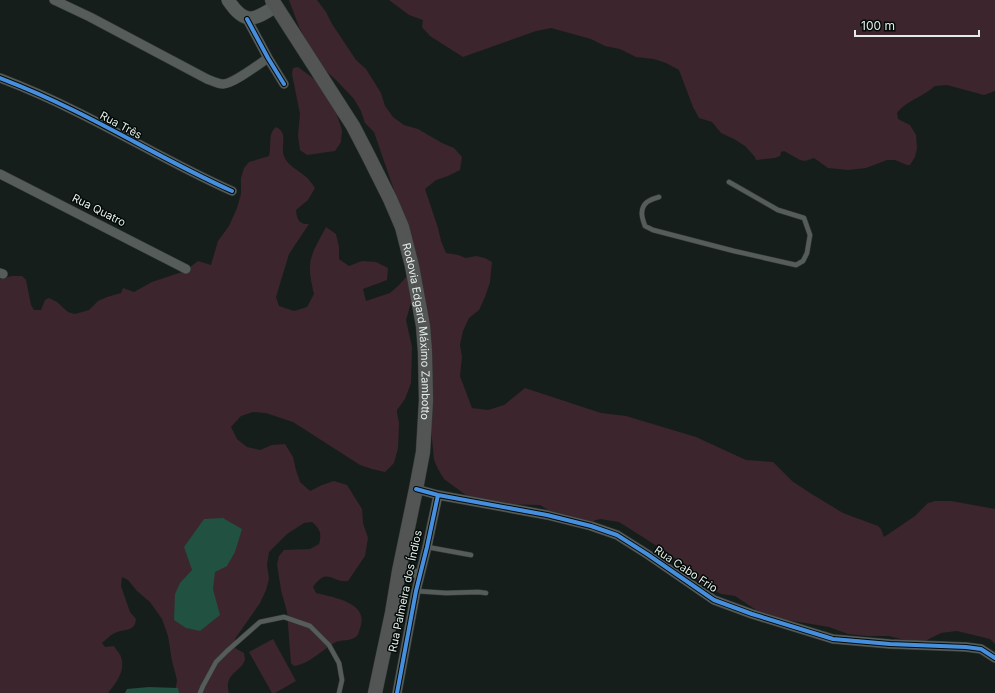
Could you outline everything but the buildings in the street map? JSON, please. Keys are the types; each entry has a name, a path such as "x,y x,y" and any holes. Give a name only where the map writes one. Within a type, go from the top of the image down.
{"main road":[{"path":"228,0 238,13 247,19 264,14 274,3"},
{"name":"Rodovia Edgard Máximo Zambotto","path":"274,3 353,126 387,192 402,227 412,266 423,326 426,400 424,441 392,613 375,693"}],"street":[{"path":"54,0 90,17 207,79 223,84 232,81 268,58"},
{"path":"247,19 284,84"},
{"name":"Rua Três","path":"0,78 26,88 75,111 207,180 232,191"},
{"name":"Rua Quatro","path":"0,174 186,269"},
{"name":"Rua Cabo Frio","path":"416,489 547,515 591,526 617,535 714,600 752,614 833,639 890,644 966,647 981,650 995,658"},
{"name":"Rua Palmeira dos Índios","path":"397,693 416,591 438,494"},
{"path":"399,571 420,574"}],"lane":[{"path":"659,197 647,202 643,209 641,218 645,226 653,230 796,265 803,261 807,253 810,235 804,218 778,210 729,182"},
{"path":"427,547 471,555"},
{"path":"416,591 486,593"},
{"path":"200,693 216,662 227,651 260,622 284,617 310,626 329,645 339,663 342,680 339,693"}],"shaded area":[{"path":"289,0 317,0 356,60 366,69 381,93 385,106 393,117 404,125 418,129 454,148 462,157 460,170 436,180 425,189 446,253 466,258 476,256 485,258 492,262 490,282 485,297 479,310 469,318 463,331 460,345 462,357 460,376 472,408 488,410 504,405 525,388 601,413 626,416 696,437 746,460 773,462 792,481 810,493 843,513 878,526 884,537 915,516 928,503 935,501 951,501 995,509 995,644 990,639 957,631 941,633 923,642 916,643 889,636 848,634 829,627 775,618 759,612 735,596 721,594 701,584 696,577 687,573 681,563 671,555 619,522 600,519 583,524 552,519 548,510 540,505 498,504 474,501 444,479 434,460 414,248 374,132 365,123 361,111 354,99 318,62 299,27"},
{"path":"389,0 995,0 995,91 984,95 947,85 935,86 905,105 897,113 898,119 910,125 916,135 917,148 915,157 910,165 895,160 887,160 866,168 848,170 828,168 814,158 805,161 800,160 784,151 781,152 780,156 775,158 756,160 745,146 721,133 712,122 699,118 693,107 679,70 666,63 654,59 636,57 620,49 605,46 591,39 551,28 536,31 463,57 430,36 422,27 423,20 409,15"},
{"path":"298,67 321,84 331,97 342,130 341,142 335,151 307,155 300,150 298,136 300,114 292,74 293,68"},
{"path":"276,127 280,130 283,136 283,152 285,159 290,165 306,177 315,188 308,200 296,210 299,221 303,224 309,224 289,254 276,297 279,306 294,311 307,307 314,294 310,272 312,255 326,227 336,234 339,247 339,259 349,266 362,261 376,262 388,268 387,280 363,289 366,301 390,293 408,275 413,296 406,320 412,347 411,383 405,399 397,410 399,423 398,448 394,463 385,472 360,465 293,422 266,413 253,412 241,416 231,427 237,439 247,447 260,450 272,445 285,444 293,457 300,482 310,491 334,481 347,485 362,509 363,523 368,538 365,556 348,581 342,581 326,576 322,577 313,587 316,593 347,602 359,611 361,625 358,635 352,639 334,643 305,663 294,666 291,663 287,612 281,590 277,564 279,556 284,550 310,549 319,544 320,532 317,527 312,522 304,523 287,534 269,552 267,565 269,579 266,590 260,603 235,639 235,648 244,653 245,659 241,667 234,673 229,681 229,693 175,693 177,680 168,636 162,619 150,602 137,591 128,580 122,577 121,586 130,612 136,619 131,628 113,634 102,643 105,647 114,646 122,662 121,672 108,693 0,693 0,279 12,276 22,276 26,280 31,305 34,310 41,310 45,300 49,298 57,302 68,312 75,314 89,310 98,301 121,293 123,288 134,292 152,282 185,271 198,261 211,265 218,241 229,226 237,208 241,194 241,178 244,168 249,162 269,156 271,137 273,130"},
{"path":"223,518 242,529 235,552 227,566 215,572 213,589 220,615 200,631 186,628 174,620 175,594 180,583 192,570 184,547 204,519"},
{"path":"273,639 296,681 275,693 272,693 249,652"},
{"path":"149,687 178,688 179,693 125,693 127,689"}],"cycle path":[{"path":"247,19 284,84"},
{"path":"0,78 95,121 192,172 232,191"},
{"path":"416,489 438,495 547,515 591,526 617,535 714,600 752,614 833,639 890,644 966,647 981,649 995,658"},
{"path":"397,693 416,591 438,495"}]}
